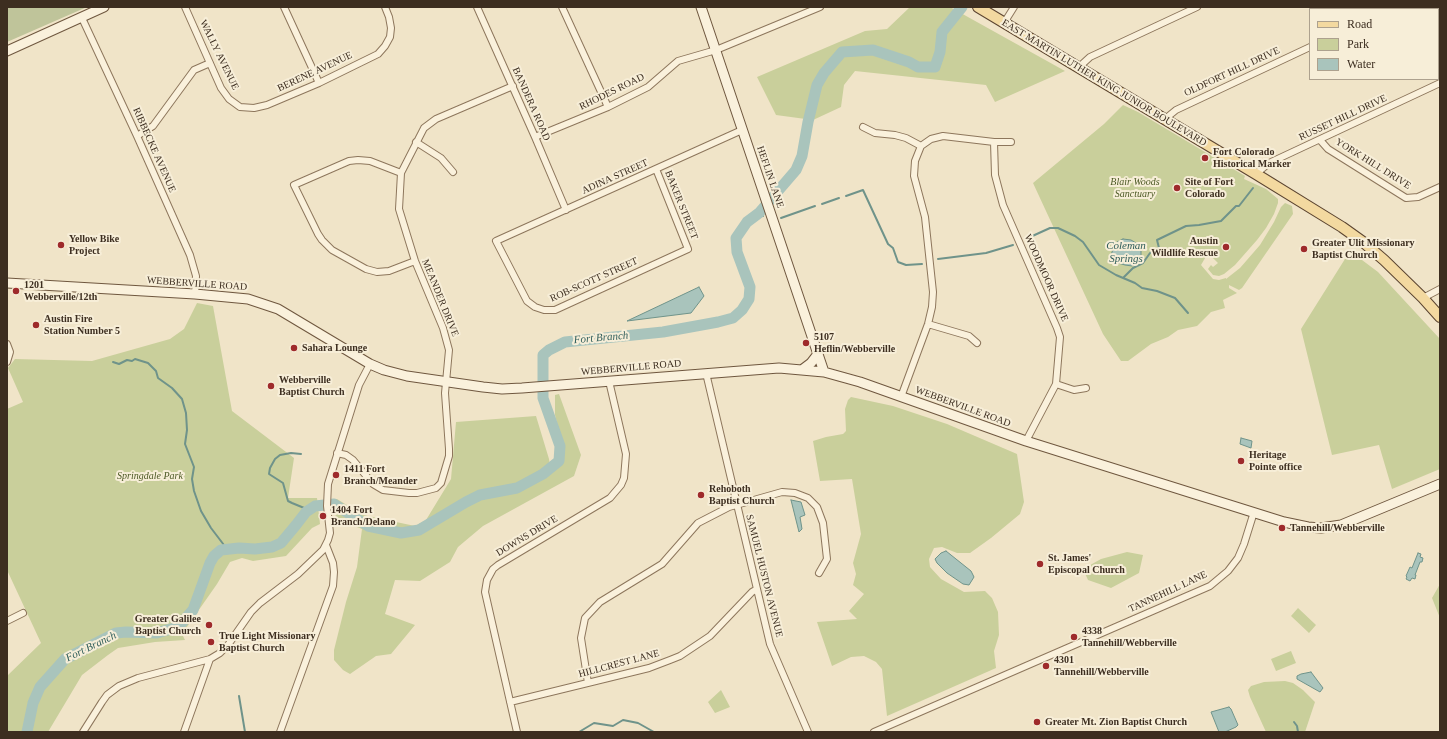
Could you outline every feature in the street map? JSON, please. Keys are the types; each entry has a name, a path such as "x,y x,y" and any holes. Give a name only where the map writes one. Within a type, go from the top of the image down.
{"main road":[{"name":"EAST MARTIN LUTHER KING JUNIOR BOULEVARD","path":"978,7 1256,174 1363,242 1384,260 1440,317"}],"street":[{"path":"7,51 104,7"},
{"name":"WALLY AVENUE","path":"185,7 221,88 229,99 240,107"},
{"path":"284,7 319,83"},
{"name":"BERENE AVENUE","path":"240,107 254,108 267,105 319,83 378,54 390,37 391,28 385,7"},
{"name":"BANDERA ROAD","path":"477,7 566,210"},
{"path":"562,7 608,107"},
{"name":"HEFLIN LANE","path":"701,7 824,372"},
{"name":"RHODES ROAD","path":"535,137 608,107 648,88 678,60 716,50 820,7"},
{"path":"1004,23 1014,7"},
{"path":"1078,68 1090,57 1197,7"},
{"name":"RIBBECKE AVENUE","path":"82,18 137,136 193,263 196,276 195,294"},
{"name":"OLDFORT HILL DRIVE","path":"1165,119 1176,110 1309,47"},
{"path":"137,136 153,126 194,70 210,63"},
{"name":"RUSSET HILL DRIVE","path":"1256,174 1269,163 1440,83"},
{"name":"MEANDER DRIVE","path":"337,453 346,455 353,460 373,484 383,490 417,493 436,488 441,483 449,456 445,404 449,358 446,335 415,261 399,209 401,173 424,128 436,119 512,86"},
{"path":"863,127 875,133 895,134 921,146"},
{"name":"ADINA STREET","path":"496,241 742,130"},
{"path":"901,397 928,324 932,307 933,292 925,217 914,176 915,161 921,146 931,139 943,136 994,142 1011,142"},
{"name":"YORK HILL DRIVE","path":"1320,140 1328,150 1406,198 1418,197 1440,187"},
{"path":"416,142 441,158 453,172"},
{"name":"WOODMOOR DRIVE","path":"994,142 995,175 1003,205 1060,337 1056,384 1026,442"},
{"path":"401,173 370,161 349,161 294,185 318,234 332,250 366,269 377,272 389,271 415,261"},
{"name":"BAKER STREET","path":"656,169 688,249"},
{"name":"ROB-SCOTT STREET","path":"496,241 527,301 544,310 555,310 688,249"},
{"name":"WEBBERVILLE ROAD","path":"7,283 237,296 269,305 370,364 384,370 407,376 446,382 502,388 771,368 803,369 824,372 860,382 1026,442 1254,512"},
{"path":"1423,298 1440,289"},
{"path":"928,324 969,336 977,343"},
{"path":"7,344 10,352 8,361"},
{"path":"803,369 811,363 818,354"},
{"path":"83,732 107,695 119,686 138,678 210,659 220,653 228,645 257,606 298,574 319,554 326,545 330,532 327,510 327,490 358,385 370,364"},
{"name":"SAMUEL HUSTON AVENUE","path":"706,373 736,504 773,651 808,732"},
{"name":"DOWNS DRIVE","path":"517,732 485,592 487,580 493,569 503,561 610,498 621,485 624,478 626,454 610,381"},
{"path":"1056,384 1074,390 1086,388"},
{"path":"1254,512 1308,527 1333,527 1440,484"},
{"path":"588,683 581,638 585,618 600,602 662,564 698,523 736,504 782,492 795,493 808,498 817,507 823,522 827,559 819,573"},
{"name":"TANNEHILL LANE","path":"874,732 1210,586 1228,571 1238,558 1254,512"},
{"path":"281,732 333,586 333,563 326,545"},
{"name":"HILLCREST LANE","path":"510,702 649,668 680,656 710,636 752,592 757,589"},
{"path":"7,621 23,613"},
{"path":"184,732 210,659"}],"green space":[{"path":"7,7 87,7 7,42"},
{"path":"910,7 950,7 1065,71 995,102 986,85 855,71 844,85 841,107 813,120 776,115 757,77 865,31 887,29"},
{"name":"Blair Woods Sanctuary","path":"1123,105 1138,112 1245,176 1244,179 1266,189 1278,199 1274,214 1266,228 1235,265 1224,274 1219,276 1213,275 1208,269 1211,265 1213,267 1218,263 1208,253 1201,265 1213,279 1226,279 1240,268 1260,245 1281,207 1285,203 1292,206 1293,214 1242,288 1239,290 1229,285 1229,288 1237,293 1223,300 1225,308 1211,312 1197,326 1178,330 1168,337 1151,344 1128,361 1121,361 1103,334 1033,183 1104,124"},
{"path":"1350,251 1378,272 1440,339 1440,469 1392,489 1379,445 1332,455 1301,329"},
{"name":"Springdale Park","path":"197,303 213,306 232,411 294,458 288,498 317,498 320,524 312,528 286,556 253,561 242,558 230,562 217,584 182,634 185,640 155,642 118,648 108,655 82,675 48,732 7,732 7,676 41,643 7,570 7,409 23,402 8,368 15,359 92,361 170,339 184,329"},
{"path":"559,394 581,455 574,476 483,526 458,547 450,562 420,581 395,580 385,614 415,625 391,654 376,656 350,674 343,670 334,660 334,650 346,602 357,567 362,529 336,519 334,499 337,499 363,515 415,526 426,520 451,479 456,422 536,416 549,459 551,472 561,463 563,447 555,415 555,395"},
{"path":"851,397 893,406 947,424 1017,454 1024,502 1020,514 970,553 957,553 942,547 934,548 929,559 930,567 941,579 964,592 985,591 992,598 998,612 999,635 994,651 996,668 887,716 882,669 876,662 864,656 851,657 832,666 817,622 857,619 849,611 864,594 853,585 856,574 853,563 861,534 852,479 820,481 813,441 843,434 846,431 845,409 848,400"},
{"path":"1127,552 1143,555 1139,573 1111,588 1088,580 1083,569 1101,559"},
{"path":"1440,584 1440,618 1432,598"},
{"path":"1298,608 1316,625 1309,633 1291,616"},
{"path":"1291,651 1296,663 1276,671 1271,659"},
{"path":"1285,681 1293,683 1303,690 1315,702 1305,732 1266,732 1250,697 1248,690 1251,686 1264,682"},
{"path":"721,690 730,707 715,713 708,702"}],"water":[{"name":"Coleman Springs","path":"1123,239 1131,240 1136,243 1141,251 1141,256 1136,264 1132,266 1118,263 1111,256 1117,242"},
{"path":"699,287 704,296 691,313 627,321"},
{"path":"1241,438 1252,441 1251,448 1240,444"},
{"path":"791,500 801,502 805,515 800,517 802,529 799,532"},
{"path":"946,551 971,571 974,577 969,585 963,584 947,573 937,563 935,559 941,553"},
{"path":"1418,553 1421,554 1420,557 1423,558 1422,562 1420,562 1415,579 1412,578 1410,581 1406,579 1406,576 1410,567 1412,568"},
{"path":"1311,672 1323,688 1320,692 1297,679 1297,676 1301,674"},
{"path":"1229,707 1238,725 1225,732 1219,732 1211,712"}],"waterway":[{"name":"Fort Branch","path":"27,732 33,703 40,687 65,659 116,633 157,633 178,627 193,610 210,563 214,556 221,550 272,547 281,543 306,512 315,506 334,504 368,526 401,533 419,530 480,495 517,488 543,474 559,461 560,446 543,398 543,355 549,350 565,342 663,332 733,318 742,310 749,299 750,287 737,252 736,238 747,222 759,213 796,170 802,156 817,85 824,73 842,52 873,50 909,62 918,67 935,67 940,52 942,32 962,7"},
{"path":"1123,278 1133,268 1143,263 1150,253 1159,248 1157,240 1186,226 1221,221 1236,206 1239,206 1253,188"},
{"path":"846,196 863,190 888,244 893,248 898,262 906,265 922,264"},
{"path":"822,204 839,198"},
{"path":"781,218 815,206"},
{"name":"Fort Branch","path":"755,216 763,216"},
{"path":"1028,238 1050,228 1058,228 1075,236 1083,242 1099,265 1142,288 1157,291 1175,298 1188,313"},
{"path":"938,259 986,253 1013,245"},
{"path":"113,362 119,364 127,360 132,361 135,359 148,363 156,371 158,378 172,388 182,399 186,413 187,430 185,444 194,467 192,479 194,491 201,511 211,528 227,549"},
{"path":"301,454 291,453 280,455 275,459 270,468 269,474 283,483 288,501 309,510"},
{"path":"239,696 245,732"},
{"path":"579,732 594,723 613,726 623,720 638,723 654,732"},
{"path":"1294,722 1297,726 1298,732"}],"place":[{"name":"Fort Colorado Historical Marker","path":"1205,158"},
{"name":"Site of Fort Colorado","path":"1177,188"},
{"name":"Yellow Bike Project","path":"61,245"},
{"name":"Austin Wildlife Rescue","path":"1226,247"},
{"name":"Greater Ulit Missionary Baptist Church","path":"1304,249"},
{"name":"1201 Webberville/12th","path":"16,291"},
{"name":"Austin Fire Station Number 5","path":"36,325"},
{"name":"5107 Heflin/Webberville","path":"806,343"},
{"name":"Sahara Lounge","path":"294,348"},
{"name":"Webberville Baptist Church","path":"271,386"},
{"name":"Heritage Pointe office","path":"1241,461"},
{"name":"1411 Fort Branch/Meander","path":"336,475"},
{"name":"Rehoboth Baptist Church","path":"701,495"},
{"name":"1404 Fort Branch/Delano","path":"323,516"},
{"name":"Tannehill/Webberville","path":"1282,528"},
{"name":"St. James' Episcopal Church","path":"1040,564"},
{"name":"Greater Galilee Baptist Church","path":"209,625"},
{"name":"4338 Tannehill/Webberville","path":"1074,637"},
{"name":"True Light Missionary Baptist Church","path":"211,642"},
{"name":"4301 Tannehill/Webberville","path":"1046,666"},
{"name":"Greater Mt. Zion Baptist Church","path":"1037,722"}]}
